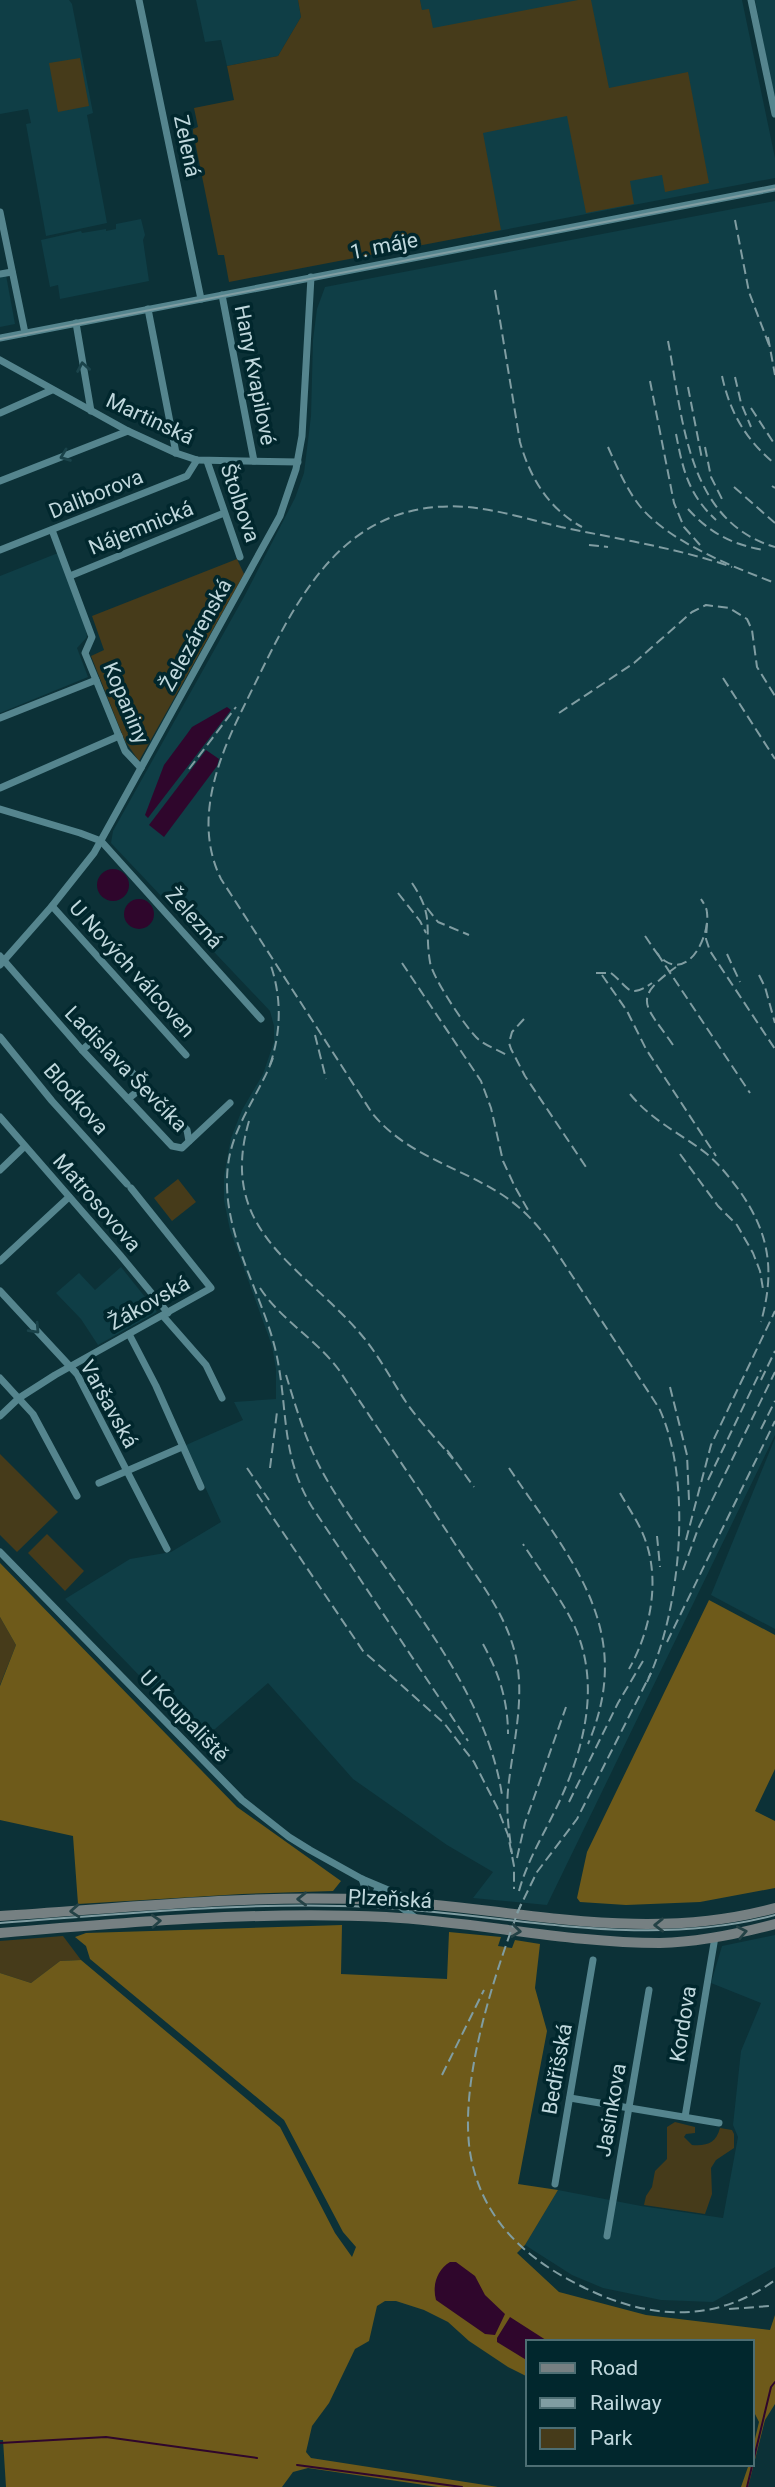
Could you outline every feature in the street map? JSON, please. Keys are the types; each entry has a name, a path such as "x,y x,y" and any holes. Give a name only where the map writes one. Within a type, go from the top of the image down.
{"main road":[{"name":"Plzeňská","path":"0,1916 259,1900 361,1900 598,1924 662,1926 714,1922 775,1908"},
{"name":"Plzeňská","path":"0,1933 259,1915 318,1915 417,1919 596,1939 662,1943 715,1937 775,1924"}],"street":[{"name":"Zelená","path":"139,0 201,299"},
{"path":"751,0 775,114"},
{"name":"1. máje","path":"0,338 775,188"},
{"path":"0,212 25,333"},
{"path":"0,274 12,272"},
{"name":"Železárenská","path":"2,960 52,906 100,841 267,544 283,508 298,462 305,412 306,340 311,278"},
{"name":"Hany Kvapilové","path":"222,295 254,461"},
{"path":"148,309 176,453"},
{"path":"75,323 90,411"},
{"name":"Martinská","path":"0,360 90,411 176,453 197,460 298,462"},
{"path":"0,413 52,390"},
{"path":"0,481 128,431"},
{"name":"Daliborova","path":"0,550 187,476 197,460"},
{"name":"Štolbova","path":"207,460 240,557"},
{"name":"Nájemnická","path":"71,576 224,513"},
{"name":"Kopaniny","path":"52,530 92,638 85,653 127,754 141,768"},
{"path":"0,718 96,680"},
{"path":"0,788 119,736"},
{"path":"0,809 100,841"},
{"name":"Železná","path":"100,841 261,1019"},
{"name":"U Nových válcoven","path":"52,906 186,1055"},
{"name":"Ladislava Ševčíka","path":"2,960 172,1146 181,1148 230,1104"},
{"name":"Blodkova","path":"0,1037 52,1101 129,1186 211,1288"},
{"path":"82,1050 98,1038 187,1130 189,1142"},
{"path":"128,1099 144,1086"},
{"name":"Matrosovova","path":"0,1117 166,1314 206,1365 222,1398"},
{"path":"0,1170 24,1147"},
{"path":"0,1261 69,1197"},
{"name":"Žákovská","path":"0,1416 19,1398 70,1366 211,1288"},
{"name":"Varšavská","path":"0,1291 77,1374 167,1549"},
{"path":"129,1335 156,1386 201,1487"},
{"path":"0,1378 33,1414 77,1496"},
{"path":"100,1483 182,1447"},
{"name":"U Koupaliště","path":"0,1552 242,1800 289,1837 362,1879 417,1919"},
{"path":"361,1900 366,1891 362,1879"},
{"name":"U Koupaliště","path":"362,1879 420,1904"},
{"name":"Kordova","path":"685,2118 715,1937"},
{"name":"Bedřišská","path":"555,2184 593,1960"},
{"name":"Jasinkova","path":"607,2236 649,1990"},
{"path":"570,2098 719,2123"}],"shaded area":[{"path":"0,0 69,0 72,4 93,113 87,115 107,223 46,236 26,124 31,123 28,109 0,114"},
{"path":"196,0 298,0 301,17 278,56 227,66 221,40 205,42"},
{"path":"420,0 742,0 775,158 775,178 472,236 429,10 422,11"},
{"path":"755,0 775,0 775,99 768,67"},
{"path":"775,201 775,1435 547,1905 473,1898 493,1872 447,1845 353,1779 268,1683 215,1729 204,1729 198,1736 65,1599 130,1559 171,1552 221,1522 186,1445 243,1420 234,1402 276,1399 276,1369 272,1346 230,1230 224,1200 224,1176 231,1138 242,1110 263,1074 274,1042 270,1011 111,843 113,831 245,595 295,498 304,473 311,416 313,340 317,309 325,287"},
{"path":"141,219 149,281 60,299 58,285 50,287 41,240 81,231 116,229 116,224"},
{"path":"6,275 15,324 0,327 0,277"},
{"path":"58,553 85,624 87,637 77,648 88,677 0,713 0,576"},
{"path":"227,707 231,710 148,818 145,815 164,765 192,727"},
{"path":"206,750 219,759 217,766 164,837 149,825"},
{"path":"113,869 124,874 129,885 124,896 113,901 102,896 97,885 102,874"},
{"path":"139,899 150,903 154,914 150,925 139,929 128,925 124,914 128,903"},
{"path":"121,1267 157,1312 98,1345 81,1319 56,1293 79,1273 95,1290"},
{"path":"775,1438 775,1629 711,1595"},
{"path":"0,1563 237,1807 341,1881 333,1891 78,1904 73,1836 0,1820 0,1686 16,1645 0,1617"},
{"path":"709,1600 775,1635 775,1769 755,1811 775,1821 775,1888 700,1902 626,1905 580,1902 577,1898 587,1852"},
{"path":"342,1925 341,1974 447,1979 449,1932 501,1937 498,1946 512,1948 515,1940 540,1944 535,1988 547,2031 518,2184 558,2190 525,2245 517,2253 559,2292 646,2315 770,2330 775,2315 775,2404 765,2420 754,2463 754,2443 759,2422 754,2412 754,2340 526,2340 526,2376 469,2341 448,2322 424,2310 396,2301 385,2301 377,2306 369,2341 355,2349 329,2403 312,2426 306,2452 311,2458 498,2487 438,2487 308,2468 293,2472 282,2487 6,2487 3,2440 0,2440 0,1973 31,1983 60,1961 81,1960 280,2127 335,2233 352,2257 356,2247 343,2232 284,2120 90,1959 86,1946 75,1937 86,1933"},
{"path":"775,1935 775,2267 713,2302 661,2300 603,2288 572,2275 525,2245 558,2190 723,2218 738,2137 733,2125 741,2051 761,2003 711,1983 722,1946"},
{"path":"450,2262 456,2262 475,2276 485,2295 505,2314 495,2335 485,2334 436,2300 437,2278"},
{"path":"510,2317 546,2340 526,2340 526,2360 497,2342"},
{"path":"748,2466 753,2466 748,2487 741,2487"}],"green space":[{"path":"298,0 420,0 422,10 429,9 433,28 578,0 591,0 609,88 688,72 709,183 665,192 662,175 630,181 634,204 586,213 567,116 483,133 501,230 229,282 224,255 218,255 193,132 193,129 198,127 194,108 234,100 227,66 278,56 301,17"},
{"path":"80,58 89,106 58,112 49,63"},
{"path":"237,559 244,574 139,761 125,741 91,656 104,650 92,616"},
{"path":"178,1179 196,1202 172,1221 154,1198"},
{"path":"0,1454 58,1512 17,1552 0,1535"},
{"path":"47,1534 84,1571 65,1591 28,1553"},
{"path":"0,1617 16,1645 0,1685"},
{"path":"63,1936 81,1960 60,1961 31,1983 0,1973 0,1941"},
{"path":"675,2122 695,2127 695,2133 686,2134 684,2137 692,2145 711,2142 720,2128 732,2130 734,2134 734,2148 716,2160 711,2168 712,2194 705,2214 644,2205 655,2171 667,2159 667,2127"}],"waterway":[{"path":"754,2458 771,2387 775,2382"},
{"path":"0,2443 106,2437 257,2458"},
{"path":"297,2465 462,2487"},
{"path":"747,2487 752,2466"}],"tram line":[{"path":"0,339 775,189"},
{"path":"0,1923 185,1909 277,1906 370,1907 624,1930 674,1930 725,1925 775,1915"}],"railway":[{"path":"735,220 749,292 769,345"},
{"path":"495,290 524,455 542,491 560,511 582,527"},
{"path":"768,337 775,375"},
{"path":"668,341 685,433 706,490 723,515 745,534 775,547"},
{"path":"722,376 741,425 775,464"},
{"path":"735,377 741,403 751,427"},
{"path":"650,381 674,503 684,527 700,545"},
{"path":"688,387 702,459"},
{"path":"751,408 775,445"},
{"path":"676,434 688,481 699,501 716,520"},
{"path":"608,447 630,492 651,518 702,552 775,583"},
{"path":"705,447 711,477 724,503"},
{"path":"734,487 775,523"},
{"path":"647,1682 659,1653 668,1619 675,1583 678,1545 676,1471 670,1437 659,1408 548,1239 532,1220 501,1194 416,1150 372,1113 221,879 213,857 209,811 219,766 236,723 303,595 327,564 354,539 386,520 423,509 480,508 669,549 732,567"},
{"path":"688,509 704,525 722,536 763,550"},
{"path":"589,545 608,547"},
{"path":"559,713 634,663 692,612 706,605 729,608 747,619 752,630 757,667 775,696"},
{"path":"723,678 775,759"},
{"path":"189,769 236,707"},
{"path":"412,883 424,905 430,962 437,979 474,1034 482,1042 508,1056"},
{"path":"398,893 426,933"},
{"path":"645,936 665,961 674,965 691,959 702,941 707,922 706,909 701,899"},
{"path":"427,908 438,922 469,935"},
{"path":"707,923 706,939 710,951 775,1049"},
{"path":"657,953 750,1093"},
{"path":"727,954 740,982"},
{"path":"402,963 481,1081 491,1108 503,1161 528,1210"},
{"path":"270,1065 279,1015 271,966"},
{"path":"673,1045 647,1003 652,987 676,967"},
{"path":"596,973 611,973 633,991 652,983"},
{"path":"602,975 627,1011 646,1049 716,1156"},
{"path":"759,975 775,1023"},
{"path":"524,1019 512,1032 509,1043 511,1049 525,1076 588,1170"},
{"path":"315,1035 326,1079"},
{"path":"273,1058 235,1137 228,1165 227,1189 235,1236 275,1348 294,1468 312,1507 468,1741"},
{"path":"630,1094 657,1119 697,1146 720,1166 749,1206 767,1253 768,1286 761,1322"},
{"path":"249,1121 242,1160 245,1193 256,1221 272,1245 293,1268 364,1338 408,1405 453,1459"},
{"path":"680,1154 718,1206 737,1225 753,1253 763,1289"},
{"path":"260,1288 278,1310 339,1370 486,1590 503,1620 515,1652 519,1684 518,1714 507,1798 512,1854"},
{"path":"686,1540 711,1445 775,1311"},
{"path":"761,1380 775,1351"},
{"path":"708,1480 761,1370"},
{"path":"683,1570 698,1529 775,1372"},
{"path":"286,1375 320,1468 430,1631 475,1710 492,1752 502,1795"},
{"path":"670,1387 687,1455 689,1500"},
{"path":"761,1429 775,1401"},
{"path":"270,1468 277,1412"},
{"path":"667,1642 775,1421"},
{"path":"447,1450 474,1487"},
{"path":"247,1468 269,1500"},
{"path":"509,1468 574,1565 590,1597 601,1630 605,1665 601,1703 588,1744"},
{"path":"620,1493 644,1535 652,1574 651,1607 642,1639 629,1669"},
{"path":"257,1494 363,1651 444,1723 474,1762 508,1835 514,1866 514,1889"},
{"path":"657,1536 660,1567"},
{"path":"519,1891 570,1777 583,1733 588,1688 581,1643 572,1621 523,1544"},
{"path":"483,1644 502,1688 508,1734"},
{"path":"569,1802 618,1703 643,1661"},
{"path":"517,1913 537,1872 577,1819 651,1673"},
{"path":"517,1858 525,1823 566,1707"},
{"path":"521,1904 482,2026 470,2092 470,2152 475,2175 493,2214 521,2246 555,2272 600,2295 650,2310 701,2311 751,2295 775,2280"},
{"path":"442,2075 484,1990"},
{"path":"729,2309 770,2306"}]}
